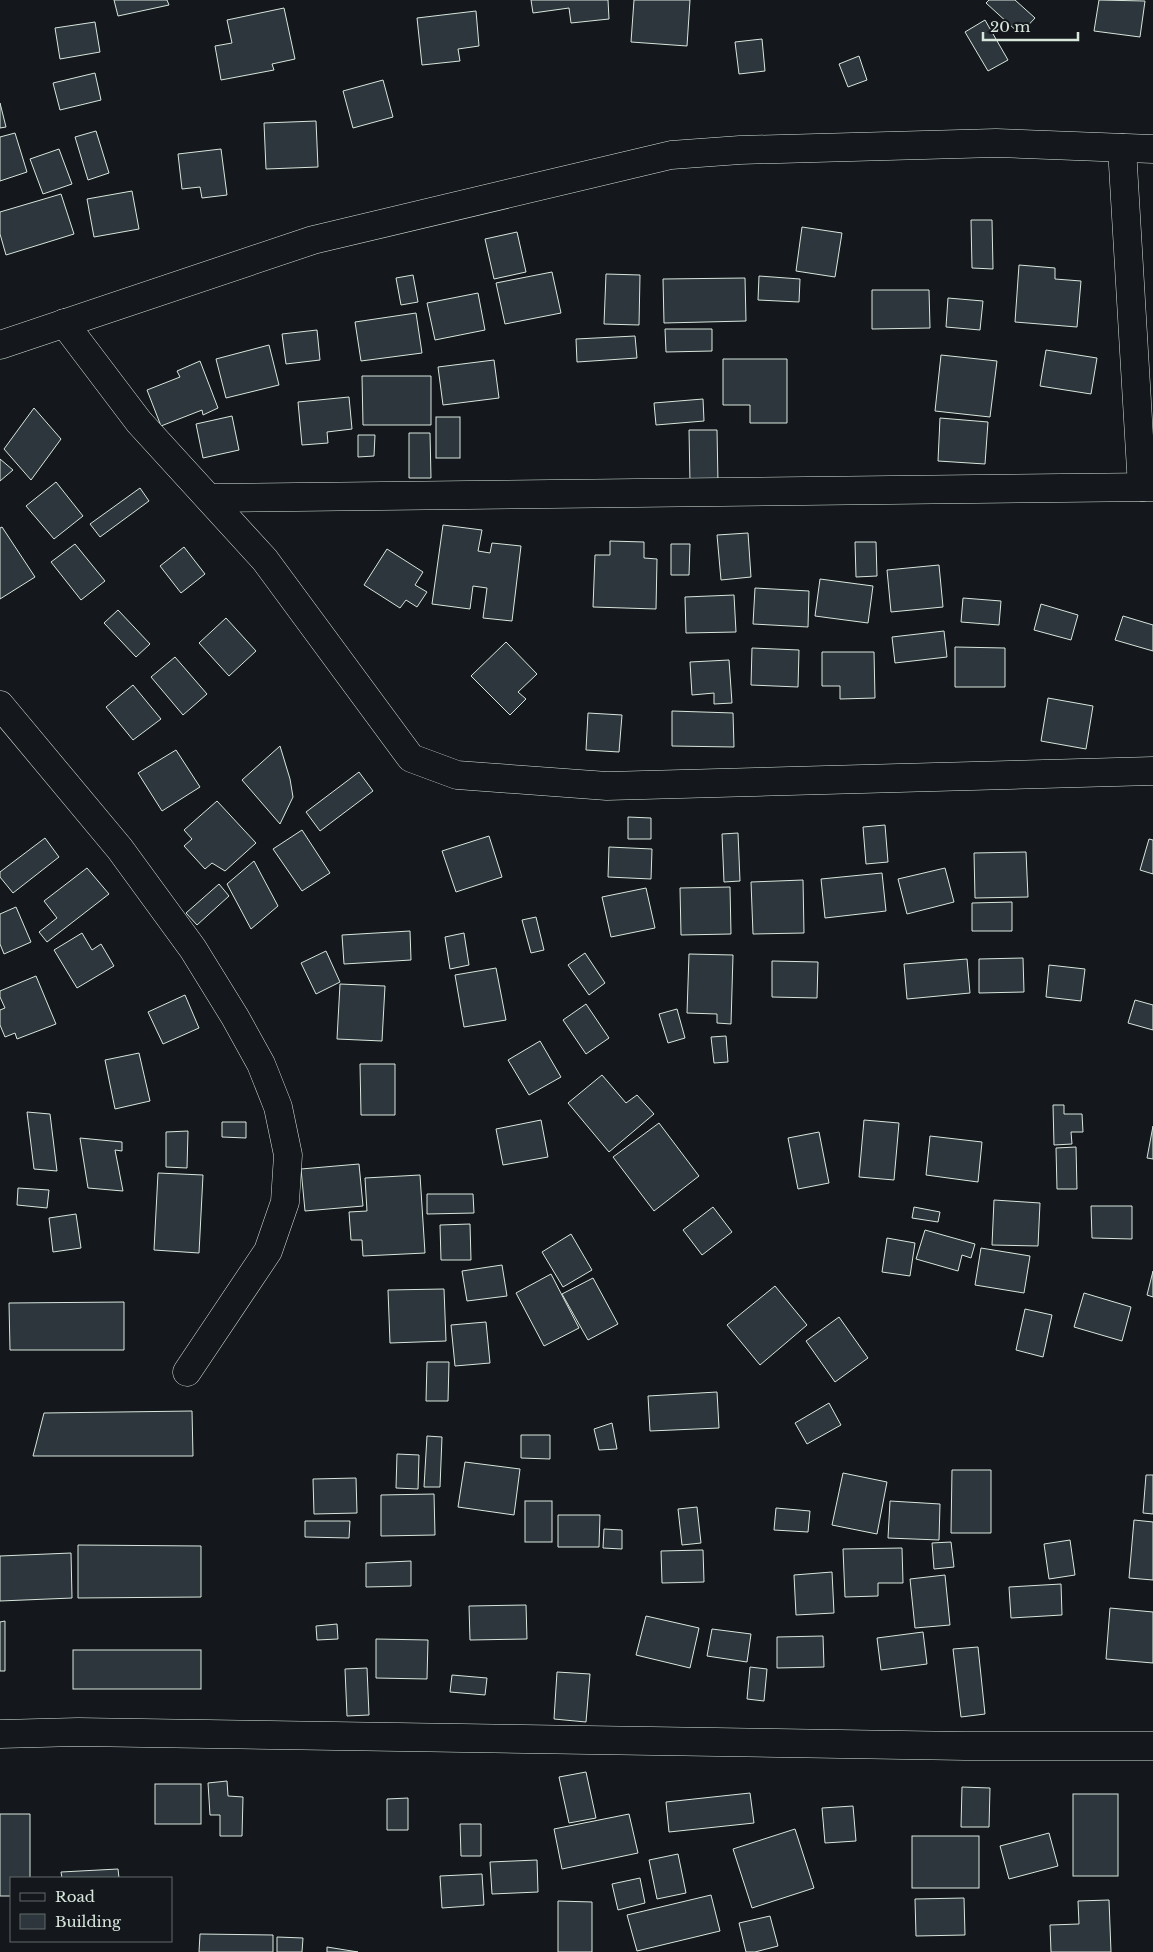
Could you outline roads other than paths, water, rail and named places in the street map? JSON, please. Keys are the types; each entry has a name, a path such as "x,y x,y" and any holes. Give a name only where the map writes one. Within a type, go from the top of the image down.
{"street":[{"path":"0,345 313,240 671,155 740,150 996,143 1153,149"},
{"path":"209,498 1147,487 1122,148"},
{"path":"64,323 139,422 265,560 411,758 457,775 607,786 1153,771"},
{"path":"0,706 120,849 193,949 261,1064 278,1107 288,1155 285,1202 268,1251 186,1372"},
{"path":"0,1734 108,1733 965,1746 1153,1746"}]}
